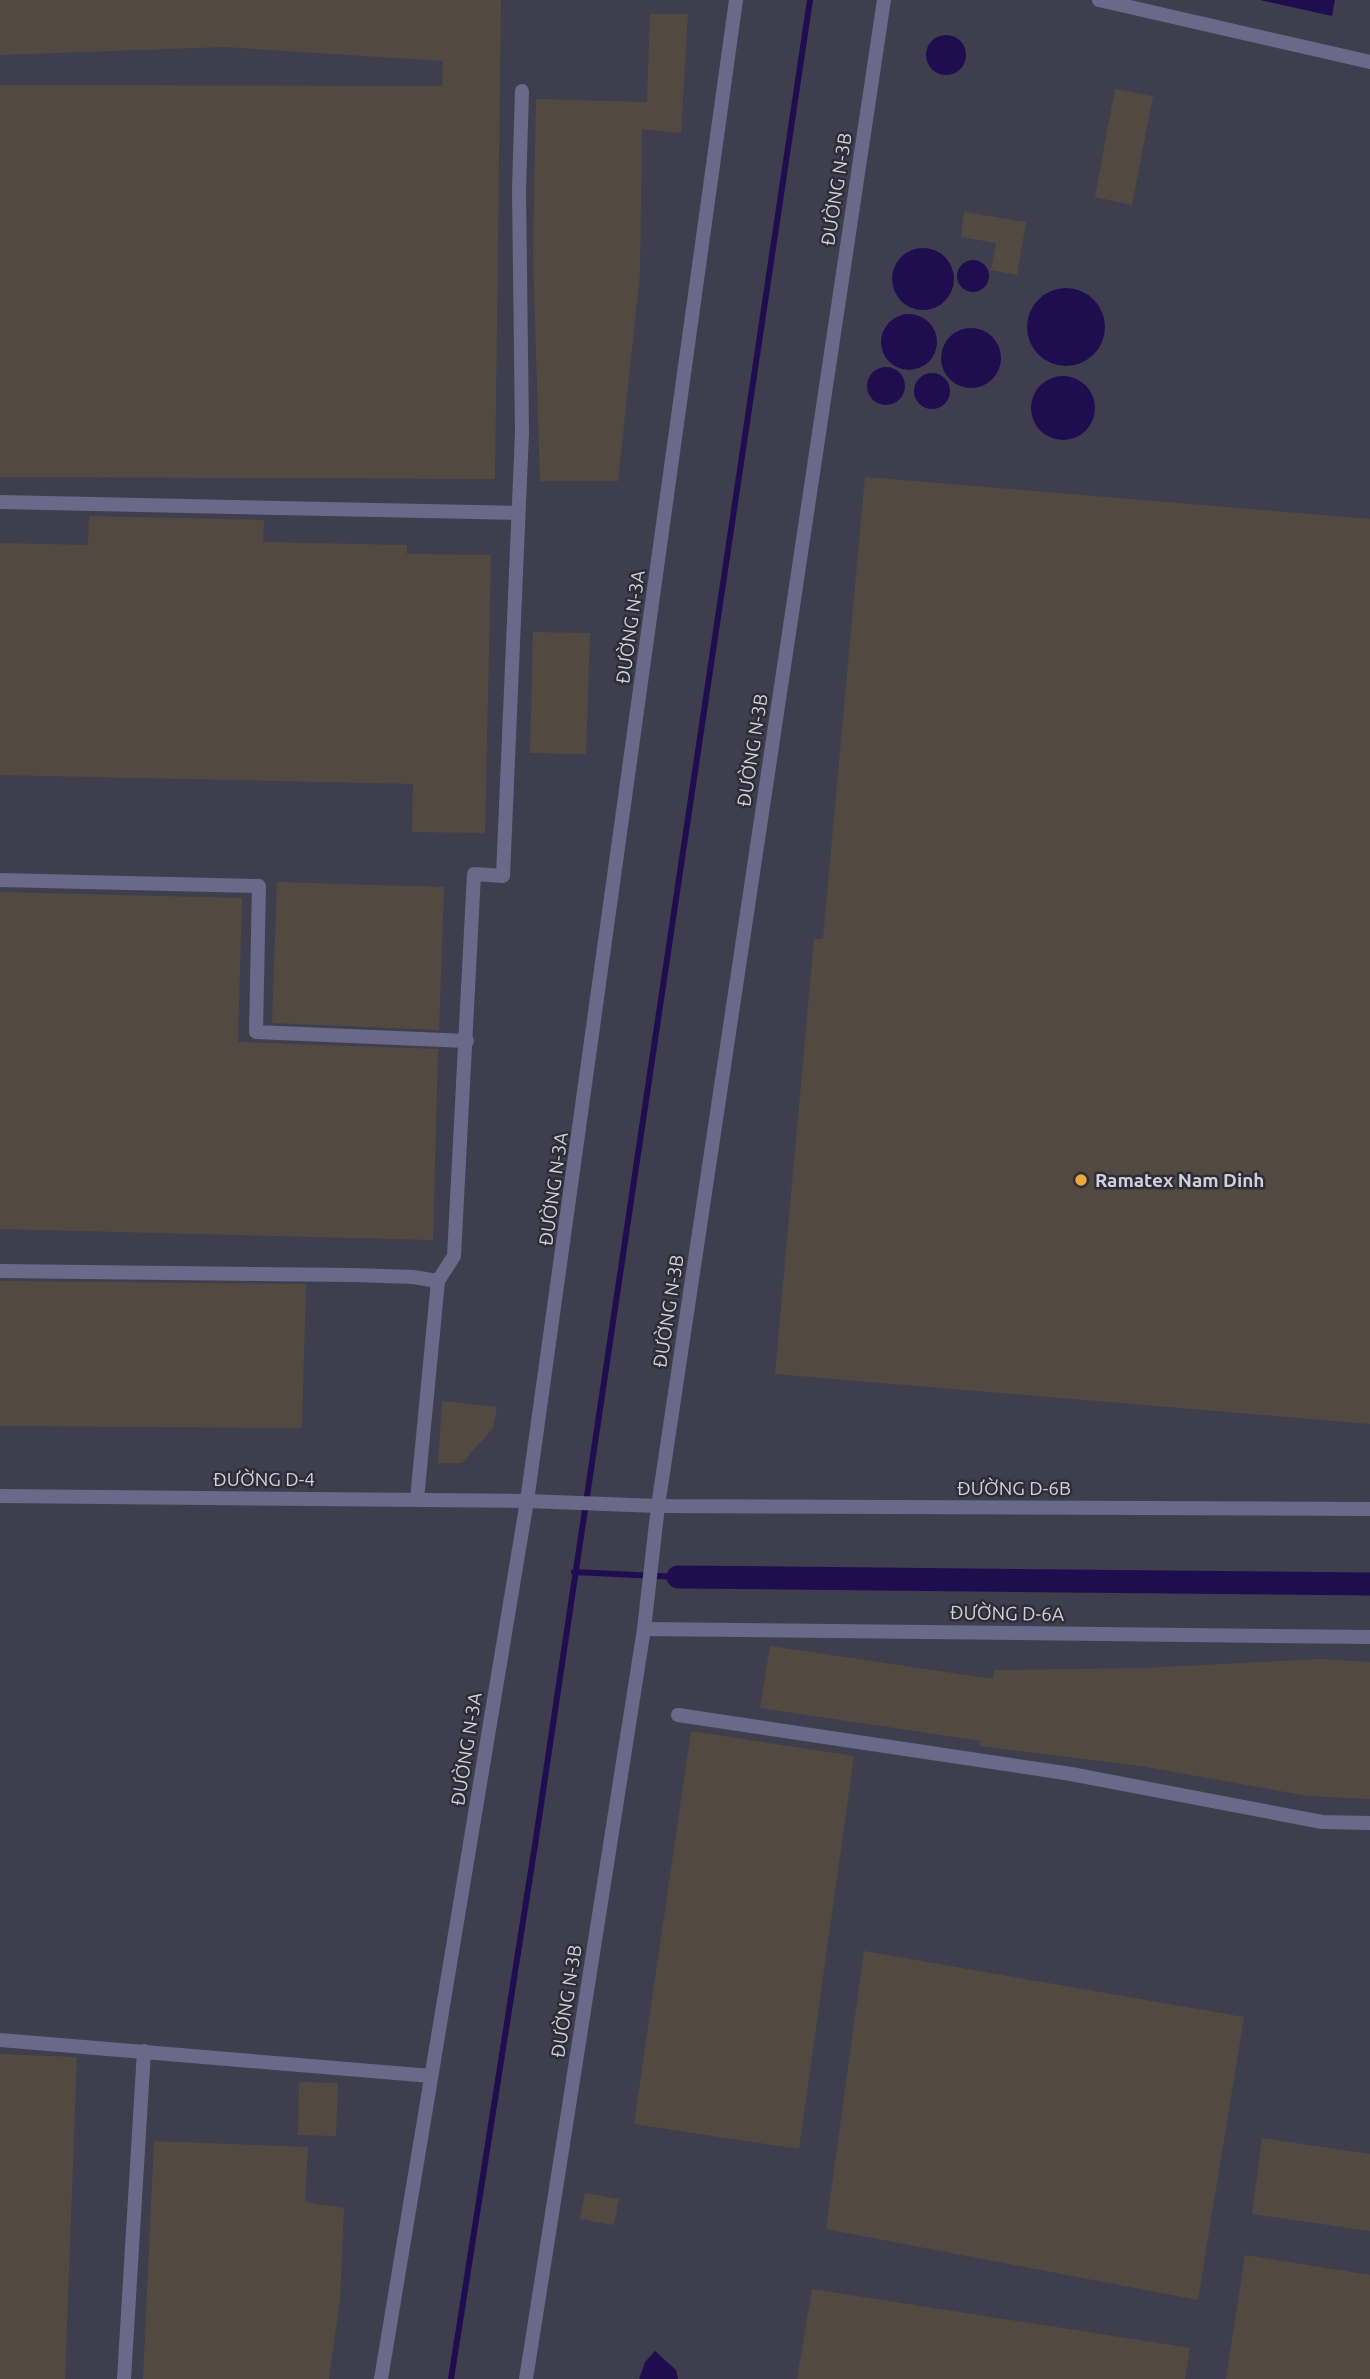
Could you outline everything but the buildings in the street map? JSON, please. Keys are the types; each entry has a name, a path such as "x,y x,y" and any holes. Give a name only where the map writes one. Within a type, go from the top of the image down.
{"street":[{"name":"ĐƯỜNG N-3A","path":"381,2379 527,1500 736,0"},
{"name":"ĐƯỜNG N-3B","path":"526,2379 644,1629 658,1506 884,0"},
{"path":"1099,0 1370,62"},
{"path":"417,1499 438,1281 454,1256 474,874 503,876 522,433 519,190 522,91"},
{"path":"0,502 519,513"},
{"path":"0,880 259,886 256,1032 467,1041"},
{"path":"0,1271 339,1275 413,1277 438,1281"},
{"name":"ĐƯỜNG D-4","path":"0,1496 527,1500 610,1504"},
{"name":"ĐƯỜNG D-6B","path":"610,1504 1370,1509"},
{"name":"ĐƯỜNG D-6A","path":"644,1629 1370,1637"},
{"path":"678,1715 1071,1774 1322,1822 1370,1823"},
{"path":"0,2040 431,2076"},
{"path":"124,2379 144,2051"}],"shaded area":[{"path":"0,0 1370,0 1370,2379 0,2379"},
{"path":"1260,0 1335,0 1332,16"},
{"path":"946,35 954,36 960,41 965,47 965,63 960,69 954,74 946,75 938,74 932,69 927,63 926,55 927,47 932,41 938,36"},
{"path":"923,248 945,257 954,279 945,301 923,310 901,301 892,279 901,257"},
{"path":"973,260 984,265 989,276 984,287 973,292 962,287 957,276 962,265"},
{"path":"1066,288 1081,291 1098,305 1105,327 1102,342 1088,359 1066,366 1051,363 1034,349 1027,327 1030,312 1044,295"},
{"path":"909,314 920,316 929,322 935,331 935,353 929,362 920,368 909,370 898,368 889,362 883,353 881,342 883,331 889,322 898,316"},
{"path":"965,328 977,328 993,336 999,346 999,370 993,380 977,388 965,388 949,380 941,364 941,352 949,336"},
{"path":"886,367 899,373 905,386 899,399 886,405 873,399 867,386 873,373"},
{"path":"932,373 945,378 950,391 945,404 932,409 919,404 914,391 919,378"},
{"path":"1057,376 1069,376 1086,385 1093,396 1093,420 1086,431 1069,440 1057,440 1045,435 1036,426 1031,414 1031,402 1036,390 1045,381"},
{"path":"655,2351 676,2370 678,2379 639,2379 645,2362"}],"waterway":[{"path":"451,2379 535,1845 810,0"},
{"path":"574,1572 678,1577"},
{"path":"678,1577 1370,1584"}],"place":[{"name":"Ramatex Nam Dinh","path":"1081,1180"}]}
